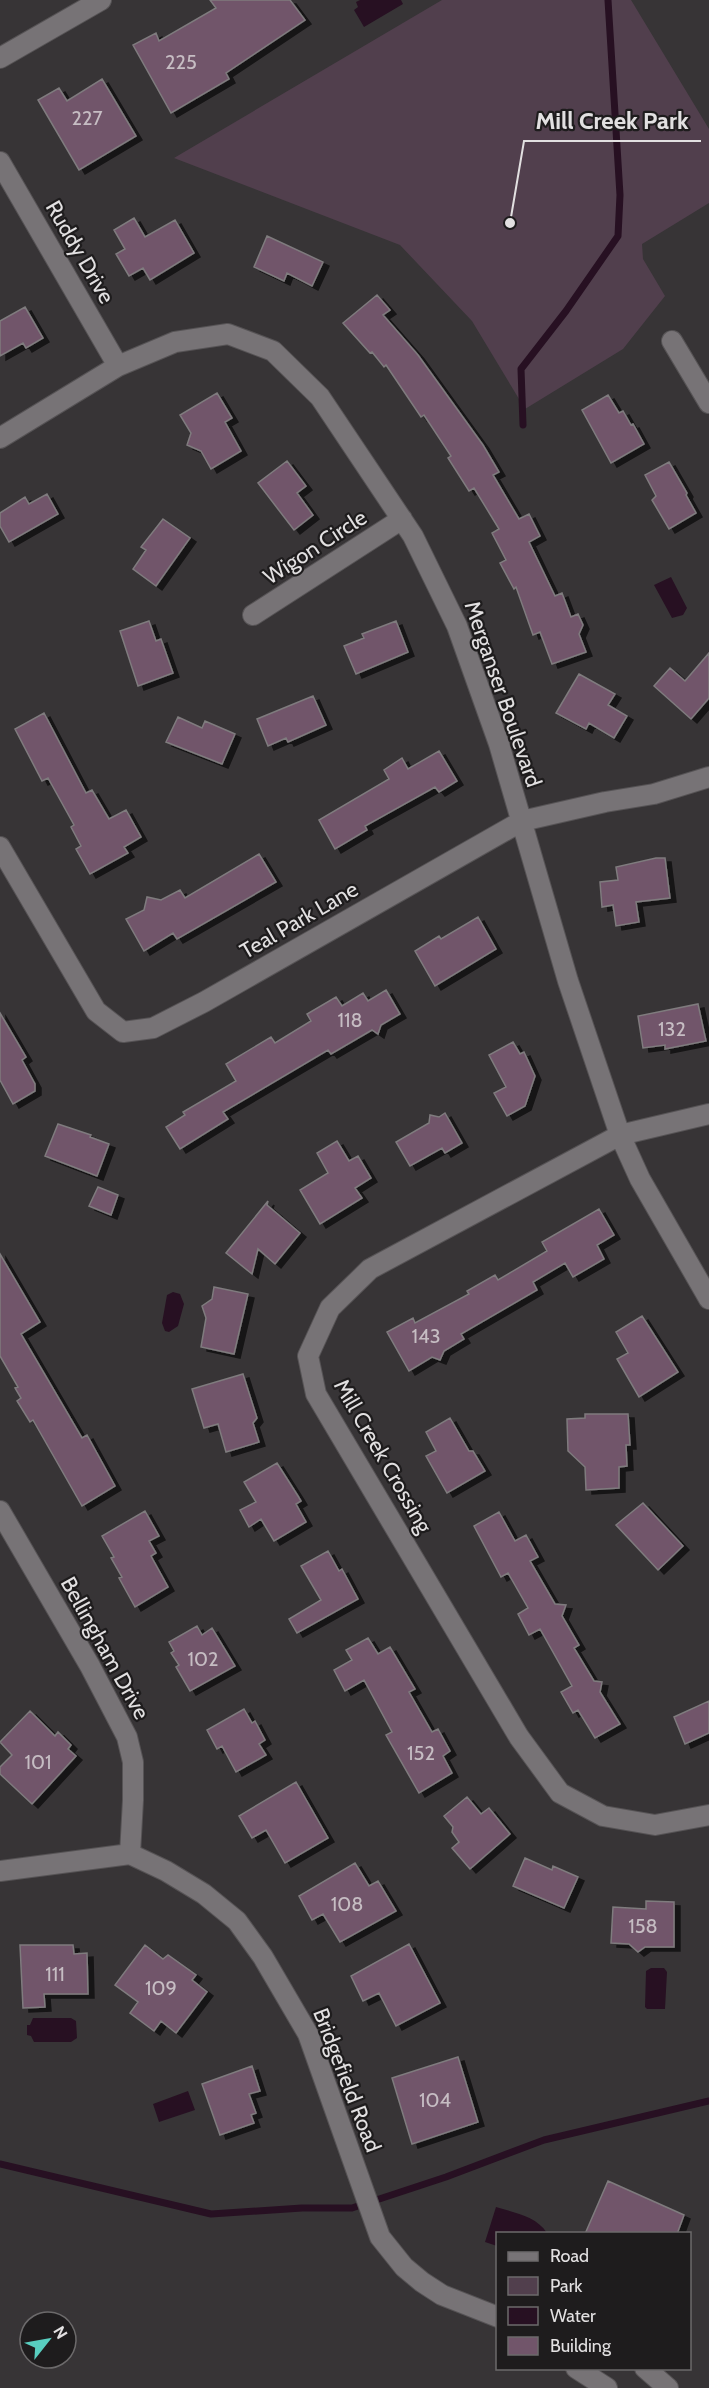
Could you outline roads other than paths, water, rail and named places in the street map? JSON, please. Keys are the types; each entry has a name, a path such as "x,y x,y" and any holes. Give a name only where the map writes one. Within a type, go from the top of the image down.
{"street":[{"path":"0,58 101,0"},
{"name":"Ruddy Drive","path":"0,162 118,366"},
{"name":"Merganser Boulevard","path":"0,438 118,366 175,342 228,334 273,351 320,397 402,519 457,626 499,744 568,981 620,1134 640,1179 709,1299"},
{"path":"672,341 709,403"},
{"name":"Wigon Circle","path":"254,615 402,519"},
{"name":"Teal Park Lane","path":"0,847 96,1011 123,1032 153,1028 204,1002 522,821 605,802 654,794 709,777"},
{"name":"Mill Creek Crossing","path":"709,1114 620,1134 370,1269 330,1308 308,1356 316,1394 519,1737 560,1793 603,1816 655,1825 709,1815"},
{"name":"Bellingham Drive","path":"0,1511 90,1666 128,1737 133,1762 129,1854"},
{"path":"0,1870 129,1854"},
{"name":"Bridgefield Road","path":"129,1854 166,1871 204,1894 237,1921 263,1957 308,2034 380,2237 404,2267 441,2295 496,2316"},
{"path":"579,2370 607,2388"},
{"path":"647,2370 668,2388"}],"water":[{"path":"360,0 401,0 403,4 364,27 354,10 358,7 356,2"},
{"path":"671,577 687,608 683,615 672,618 654,585"},
{"path":"173,1292 180,1294 184,1304 178,1326 169,1332 165,1331 162,1323 167,1295"},
{"path":"651,1968 664,1968 667,1972 665,2009 645,2007 646,1971"},
{"path":"33,2018 71,2018 76,2021 77,2038 71,2042 34,2042 31,2036 27,2035 27,2025 30,2025"},
{"path":"188,2091 195,2110 159,2122 153,2104"},
{"path":"496,2207 531,2219 546,2232 496,2232 496,2246 485,2242"}],"waterway":[{"path":"523,425 521,369 566,311 618,236 620,195 608,0"},
{"path":"0,2164 211,2214 302,2208 352,2208 446,2177 544,2140 709,2101"}],"place":[{"name":"Mill Creek Park","path":"510,223"}]}
